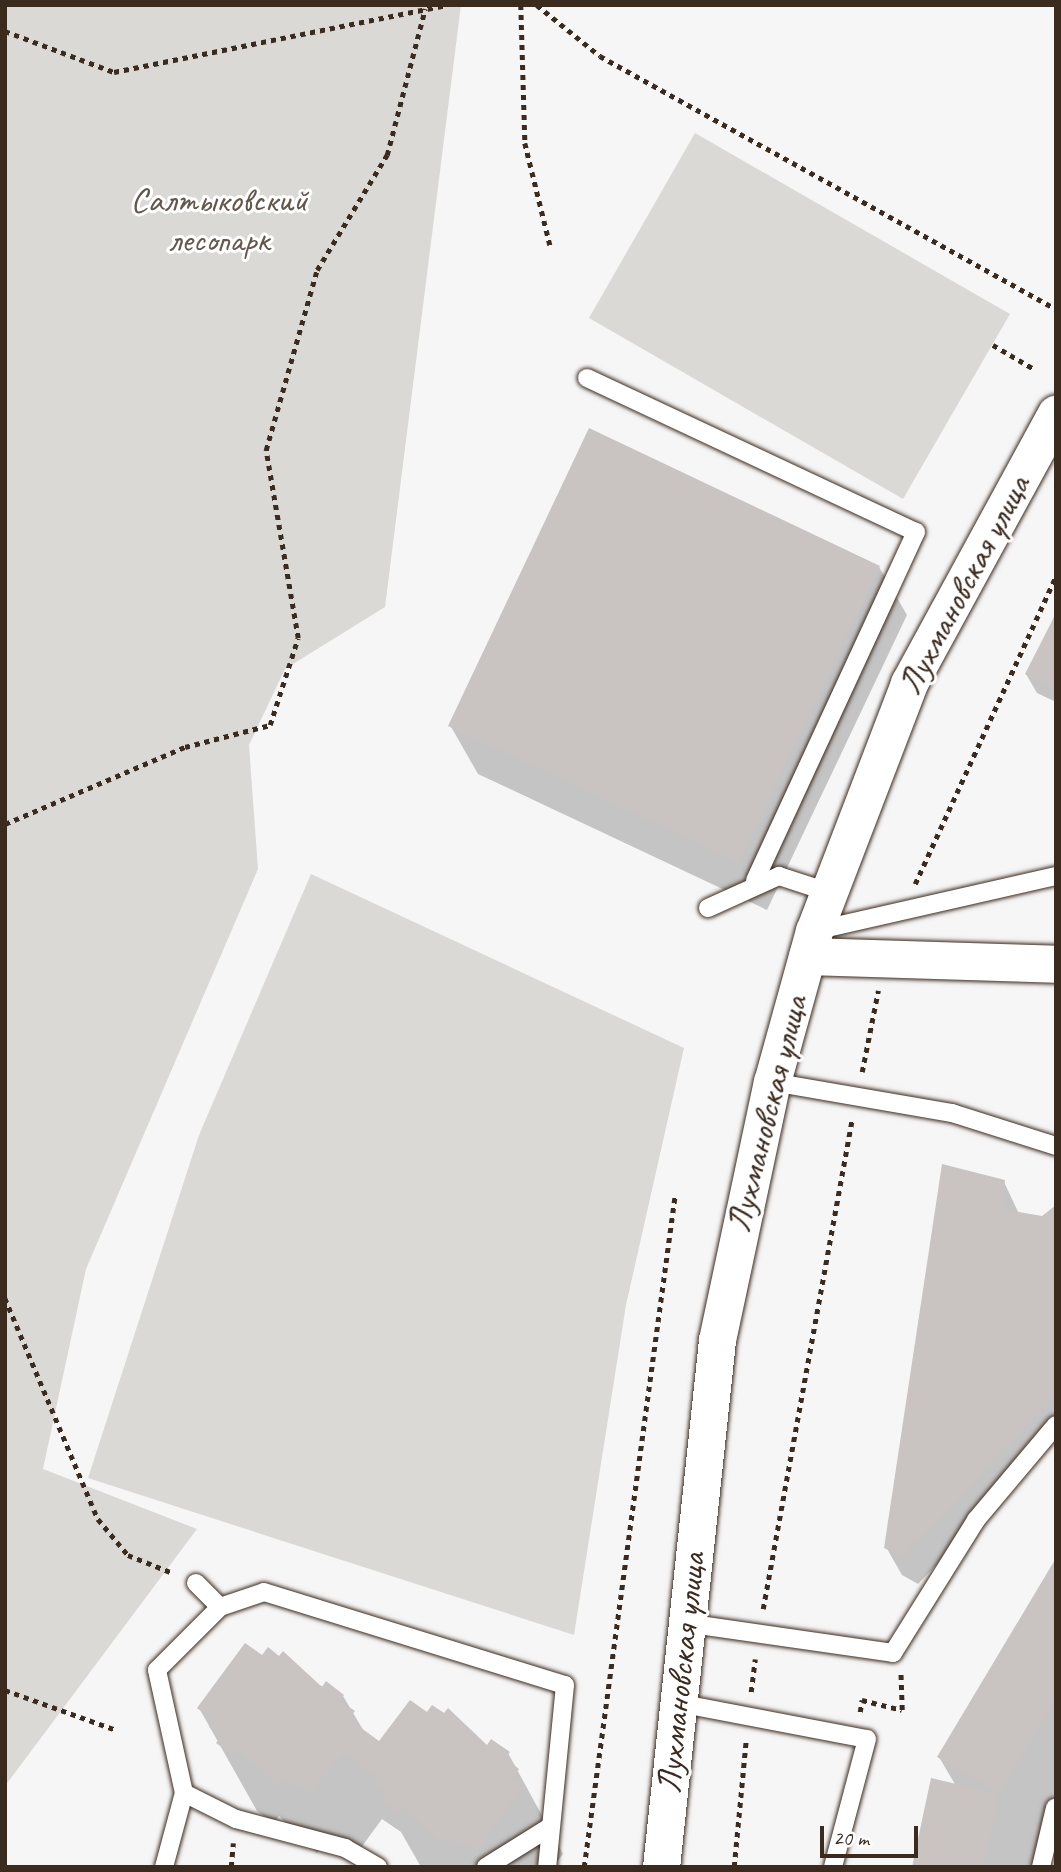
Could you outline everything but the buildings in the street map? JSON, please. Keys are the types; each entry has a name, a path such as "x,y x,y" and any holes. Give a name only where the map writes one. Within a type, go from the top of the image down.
{"street":[{"name":"Лухмановская улица","path":"661,1867 685,1623 719,1329 772,1083 810,944 909,683 1056,413"},
{"path":"810,944 886,957 1056,964"}],"lane":[{"path":"587,378 916,531 755,881"},
{"path":"708,908 755,881 779,876 828,892"},
{"path":"810,944 902,914 1056,876"},
{"path":"772,1083 952,1114 1056,1146"},
{"path":"685,1623 893,1653 976,1520 1056,1425"},
{"path":"196,1583 220,1606"},
{"path":"164,1867 184,1793 158,1670 220,1606 264,1592 565,1685 547,1867"},
{"path":"678,1703 748,1714 867,1739 833,1867"},
{"path":"184,1793 236,1819 345,1849 378,1867"},
{"path":"1041,1867 1055,1808"},
{"path":"486,1867 550,1827"}],"path":[{"path":"5,31 114,72 445,5"},
{"path":"521,5 525,143 550,245"},
{"path":"537,5 600,56 1056,309"},
{"path":"5,824 185,747 270,726 298,638 266,450 317,270 387,155 425,9"},
{"path":"993,345 1034,369"},
{"path":"902,914 1056,576"},
{"path":"734,1867 748,1714 759,1633 857,1098 886,957"},
{"path":"584,1867 675,1195"},
{"path":"5,1298 98,1519 128,1555 196,1583"},
{"path":"862,1700 902,1710 906,1687 893,1653"},
{"path":"5,1690 116,1730"}],"green space":[{"name":"Салтыковский лесопарк","path":"5,5 461,5 385,607 285,669 249,745 258,869 86,1269 43,1469 197,1529 5,1786"},
{"path":"695,133 1010,314 903,499 589,318"},
{"path":"311,874 684,1048 626,1305 574,1635 88,1478 199,1135"}]}
